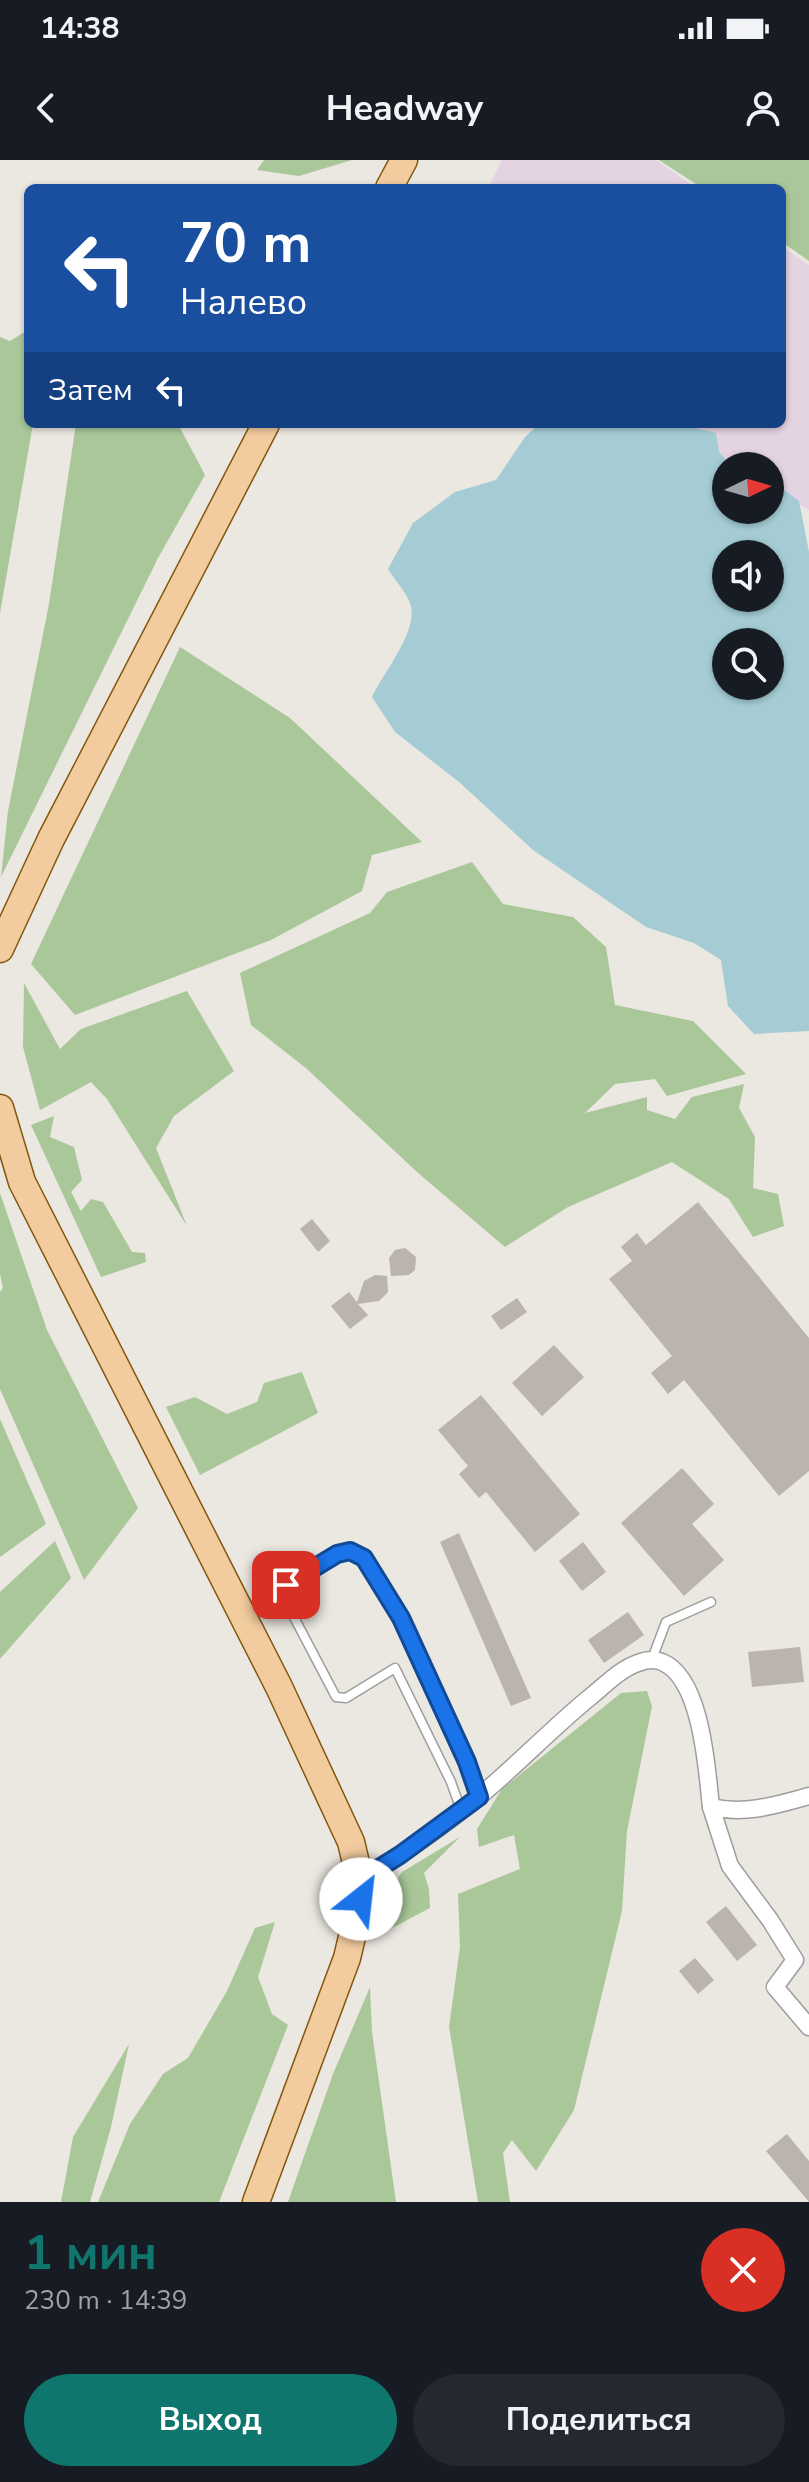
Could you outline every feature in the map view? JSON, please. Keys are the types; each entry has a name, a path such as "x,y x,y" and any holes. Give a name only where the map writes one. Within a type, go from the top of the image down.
{"main road":[{"path":"391,184 404,160"},
{"path":"0,949 58,825 264,428"},
{"path":"0,1108 22,1182 279,1687 351,1842 360,1880 361,1899 347,1958 256,2202"}],"street":[{"path":"360,1880 479,1797 547,1733 621,1671 651,1660 665,1663 680,1676 692,1696 711,1807 730,1866 795,1960 775,1987 809,2027"},
{"path":"711,1807 727,1811 758,1810 809,1796"}],"lane":[{"path":"461,1811 451,1782 395,1668 346,1698 336,1697 286,1602 286,1585 337,1554 350,1551 364,1558 401,1618 467,1762 479,1797"},
{"path":"651,1660 666,1622 711,1602"}],"shaded area":[{"path":"502,160 656,160 690,184 490,184"},
{"path":"786,250 809,265 809,510 784,496 784,452 712,452 712,454 666,428 786,428"}],"green space":[{"path":"264,160 352,160 299,176 257,170"},
{"path":"659,160 809,160 809,261 786,245 786,184 696,184"},
{"path":"24,332 24,428 32,428 0,613 0,337 10,341"},
{"path":"75,428 180,428 205,475 158,558 1,877 8,811 49,604"},
{"path":"180,647 290,718 422,842 372,855 362,891 271,940 75,1015 31,964"},
{"path":"472,862 503,904 573,917 606,947 615,1005 693,1021 746,1074 667,1096 655,1079 615,1084 585,1113 647,1097 647,1110 675,1119 692,1097 744,1084 739,1108 755,1137 753,1188 778,1194 784,1226 753,1237 729,1199 672,1162 568,1207 505,1247 417,1172 307,1069 251,1025 240,973 370,913 387,892"},
{"path":"24,983 60,1049 81,1029 187,991 234,1071 174,1116 156,1148 187,1226 107,1099 91,1082 40,1110 23,1047"},
{"path":"54,1116 50,1137 74,1147 82,1180 71,1192 81,1211 91,1199 103,1202 132,1252 145,1253 146,1262 101,1277 31,1125"},
{"path":"0,1193 47,1330 138,1508 84,1580 0,1389 0,1292 3,1288 0,1274"},
{"path":"302,1372 318,1413 200,1475 166,1407 195,1397 227,1414 257,1402 264,1383"},
{"path":"0,1419 46,1524 0,1557"},
{"path":"55,1541 71,1578 0,1659 0,1592"},
{"path":"647,1691 652,1706 627,1831 622,1911 574,2110 536,2171 512,2140 503,2153 510,2202 478,2202 449,2027 460,1947 458,1894 520,1869 514,1835 479,1847 477,1829 502,1789 621,1693"},
{"path":"460,1837 424,1873 430,1908 392,1928 380,1902 402,1872"},
{"path":"275,1922 258,1977 272,2014 288,2025 219,2202 98,2202 130,2124 163,2074 188,2058 227,1991 255,1928"},
{"path":"370,1987 372,2032 396,2202 288,2202 333,2074"},
{"path":"129,2044 111,2127 90,2202 61,2202 73,2137"}],"water":[{"path":"535,428 695,428 716,433 719,452 712,452 712,524 784,524 784,490 799,501 809,552 809,1031 754,1034 728,1006 721,960 694,943 646,927 533,850 459,782 395,732 372,697 398,653 411,617 409,601 388,569 413,523 455,492 496,480 525,437"}],"building":[{"path":"698,1202 809,1338 809,1471 779,1496 684,1380 668,1394 651,1373 672,1356 609,1279 632,1261 621,1247 637,1233 646,1245"},
{"path":"312,1219 330,1241 318,1252 300,1229"},
{"path":"405,1248 416,1257 415,1270 409,1275 391,1276 389,1258 395,1250"},
{"path":"375,1275 387,1276 388,1292 379,1301 358,1304 368,1315 350,1329 331,1306 349,1292 357,1302 364,1281"},
{"path":"517,1298 527,1312 501,1330 491,1316"},
{"path":"554,1345 584,1377 542,1416 512,1383"},
{"path":"481,1395 580,1514 535,1552 486,1492 479,1498 459,1474 468,1466 438,1430"},
{"path":"682,1468 714,1504 692,1524 724,1560 684,1596 621,1523"},
{"path":"459,1533 531,1698 511,1706 440,1542"},
{"path":"583,1542 606,1572 582,1591 559,1561"},
{"path":"628,1612 644,1635 604,1663 588,1640"},
{"path":"800,1647 804,1682 752,1687 748,1652"},
{"path":"726,1906 757,1945 737,1961 706,1922"},
{"path":"695,1958 714,1980 698,1994 679,1971"},
{"path":"787,2134 809,2161 809,2202 766,2151"}],"route":[{"path":"286,1585 337,1554 350,1551 364,1558 401,1618 467,1762 479,1797 360,1880 361,1899"}]}
